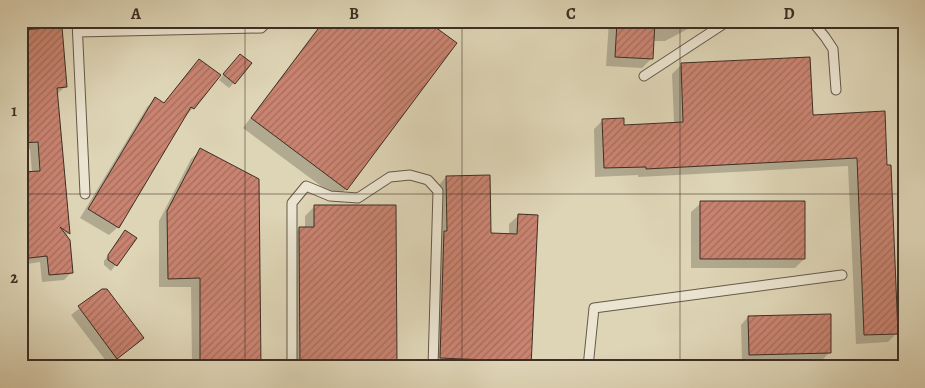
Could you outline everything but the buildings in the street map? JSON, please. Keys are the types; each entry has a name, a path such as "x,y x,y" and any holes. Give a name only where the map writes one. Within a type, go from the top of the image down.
{"lane":[{"path":"77,21 85,194"},
{"path":"78,32 262,28 268,21"},
{"path":"644,76 728,21"},
{"path":"812,21 833,49 836,90"},
{"path":"292,367 292,203 306,186 330,196 358,198 390,177 410,175 428,180 438,192 433,367"},
{"path":"588,367 594,308 842,275"}]}
